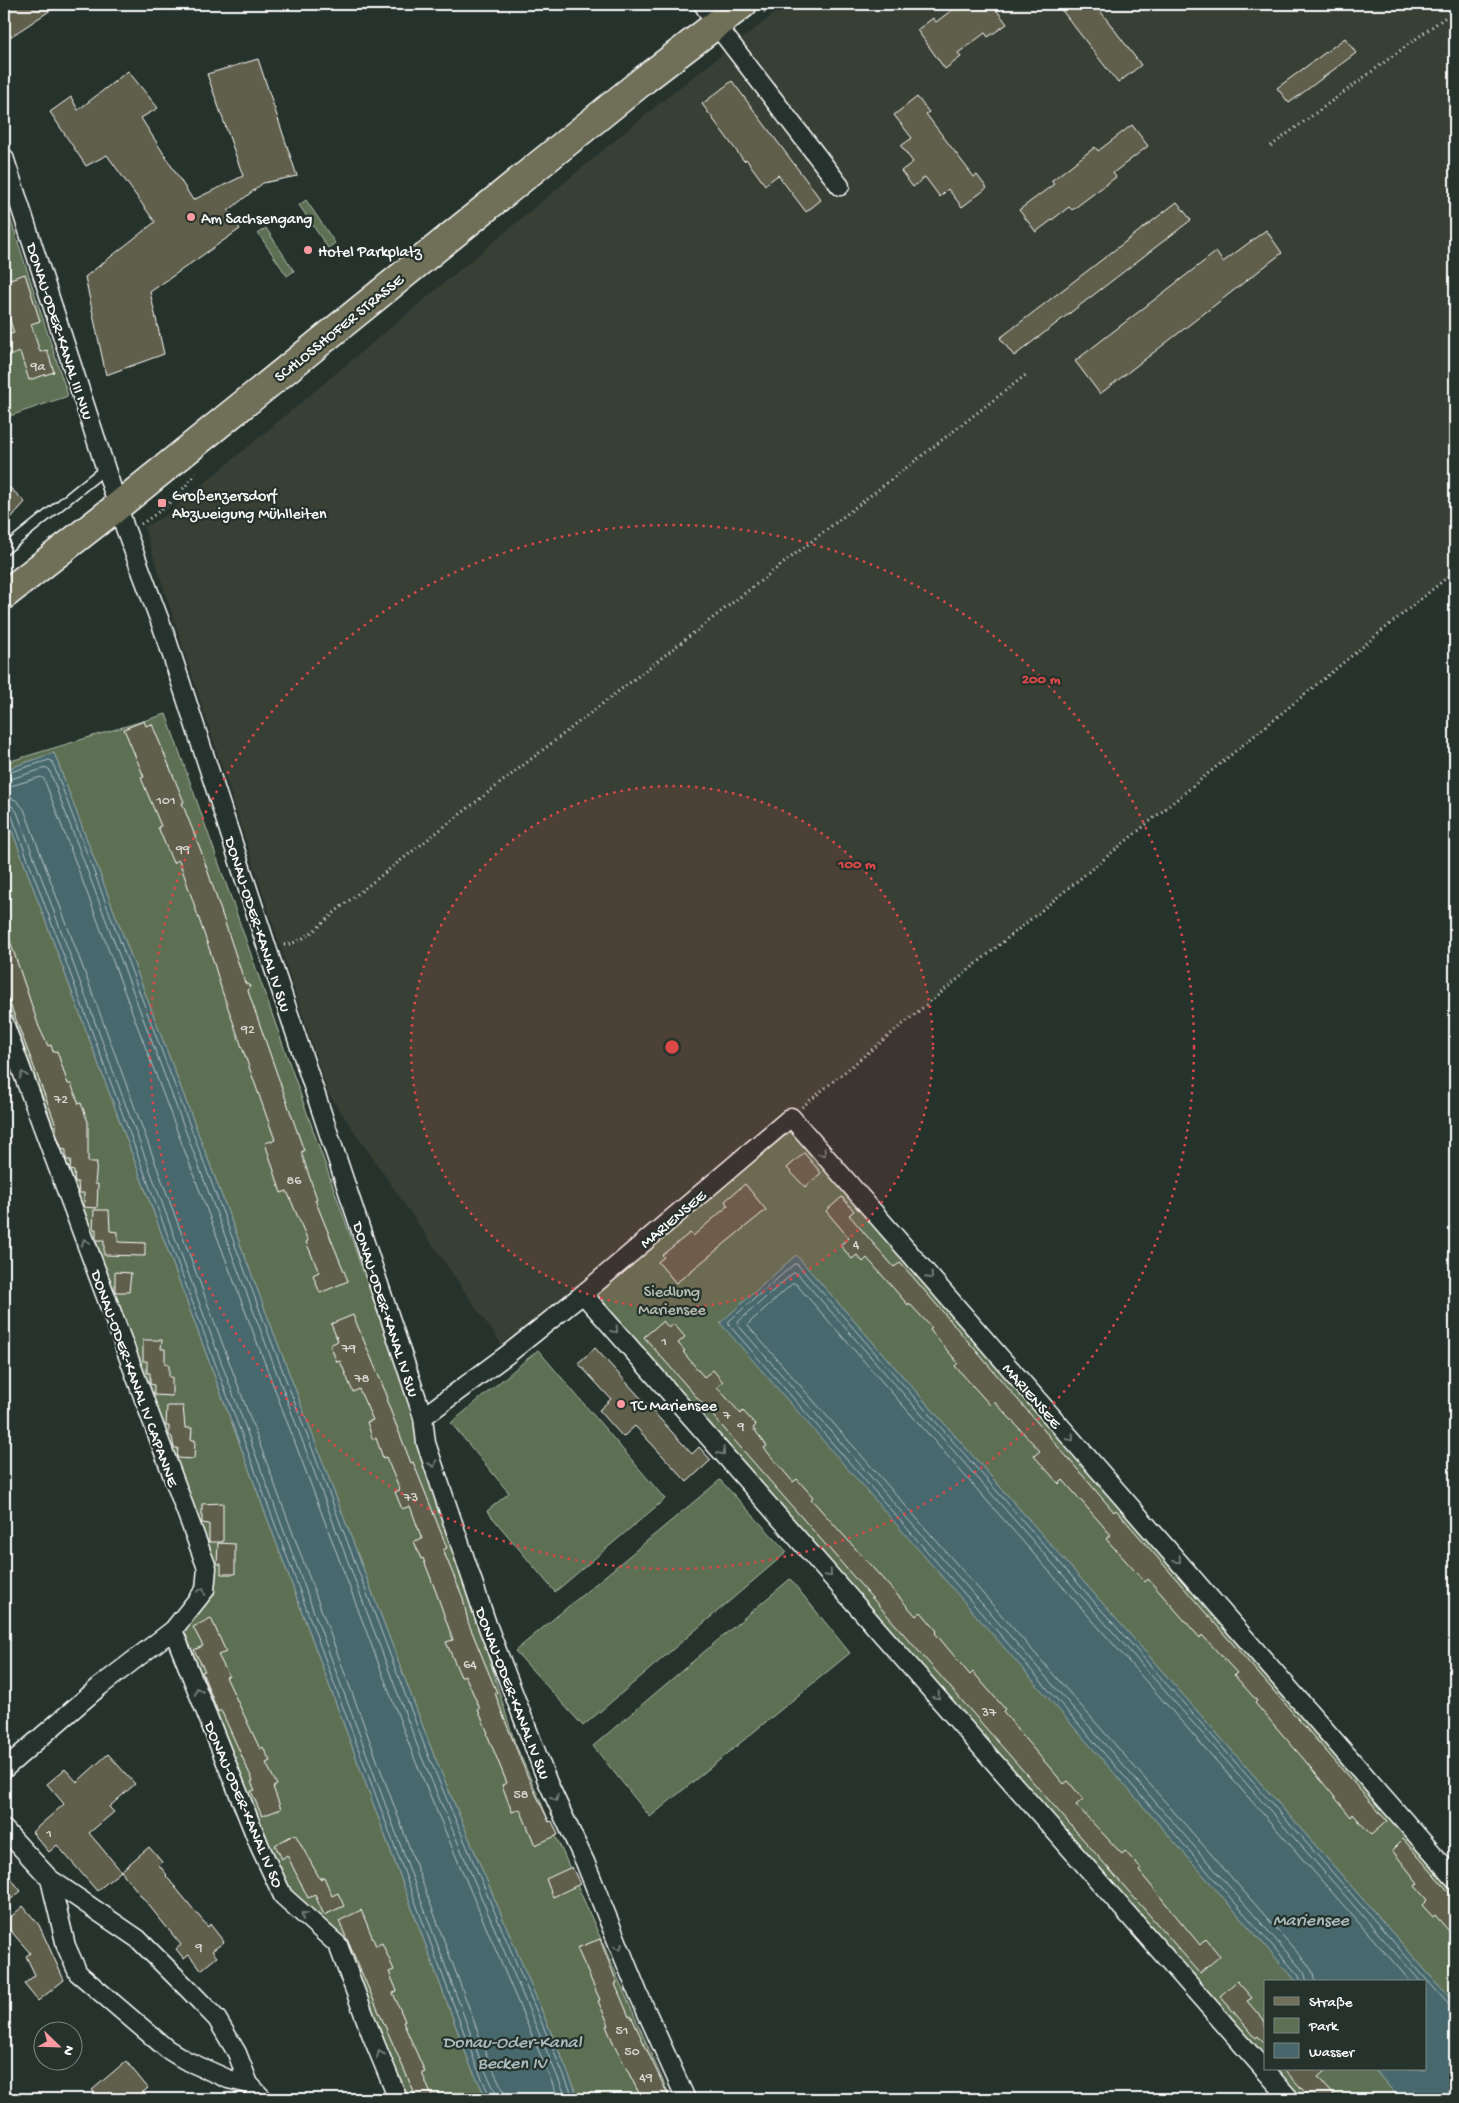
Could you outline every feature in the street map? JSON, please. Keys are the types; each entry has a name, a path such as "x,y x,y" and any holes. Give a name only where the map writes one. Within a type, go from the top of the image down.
{"main road":[{"name":"SCHLOSSHOFER STRASSE","path":"4,595 118,506 709,14 743,4"}],"street":[{"path":"709,14 840,186"},
{"name":"DONAU-ODER-KANAL III NW","path":"4,157 118,506"},
{"name":"DONAU-ODER-KANAL IV SW","path":"118,506 167,640 423,1417 426,1443 506,1677 548,1783 585,1862 638,1993 686,2099"},
{"name":"DONAU-ODER-KANAL IV CAPANNE","path":"4,1023 207,1568 205,1590 173,1630 99,1687 4,1769"},
{"name":"MARIENSEE","path":"423,1417 508,1354 583,1294 791,1117 1455,1879"},
{"path":"583,1294 1264,2069"},
{"name":"DONAU-ODER-KANAL IV SO","path":"173,1630 260,1847 283,1896 338,1945 398,2099"},
{"path":"4,1828 50,1879 138,1939 188,1989 222,2027 237,2053 248,2084 263,2099"},
{"path":"50,1879 66,1946 78,1973 167,2049 185,2060 228,2079 248,2084"},
{"path":"1265,2070 1290,2099"}],"lane":[{"path":"4,550 106,468"}],"path":[{"path":"1271,146 1455,10"},
{"path":"267,948 295,944 308,935 342,906 1027,374"},
{"path":"791,1117 1455,572"}],"shaded area":[{"path":"787,4 1455,4 1455,571 791,1117 508,1354 328,1093 144,527 165,516 661,102"}],"green space":[{"path":"4,199 68,396 4,418"},
{"path":"306,200 335,243 328,248 299,205"},
{"path":"266,228 294,271 287,276 258,233"},
{"path":"166,714 417,1424 515,1743 671,2099 579,2099 433,1753 54,753 4,770 4,763"},
{"path":"4,809 471,2067 487,2099 409,2099 381,2033 346,1940 291,1891 269,1843 184,1631 214,1594 216,1566 4,993"},
{"name":"Siedlung Mariensee","path":"791,1131 1455,1889 1455,2004 796,1255 721,1323 1295,1980 1264,1980 1264,2070 1375,2070 1400,2099 1281,2099 596,1293"},
{"path":"538,1350 665,1499 555,1592 487,1511 509,1493 451,1423"},
{"path":"720,1480 787,1552 583,1726 515,1651"},
{"path":"790,1579 850,1653 650,1817 593,1746"}],"water":[{"name":"Donau-Oder-Kanal Becken IV","path":"54,753 433,1753 579,2099 487,2099 471,2067 4,809 4,770"},
{"name":"Mariensee","path":"796,1255 1455,2004 1455,2099 1400,2099 1375,2070 1426,2070 1426,1980 1295,1980 720,1323"}],"building":[{"path":"4,4 60,4 4,41"},
{"path":"960,4 992,4 1007,24 988,37 985,33 958,53 961,57 945,69 917,30 933,18 936,22"},
{"path":"1057,4 1095,4 1141,65 1118,83"},
{"path":"1345,38 1356,53 1289,103 1277,88"},
{"name":"Am Sachsengang","path":"258,59 297,176 263,183 228,211 240,229 150,292 164,354 106,375 85,277 155,222 107,155 86,166 50,112 71,97 78,110 128,71 158,108 141,118 193,200 243,176 207,74"},
{"path":"732,81 821,200 806,212 778,175 765,185 746,159 744,161 702,104"},
{"path":"917,97 929,112 926,114 974,177 977,175 987,188 962,207 948,189 940,197 925,177 913,187 901,171 913,162 901,146 912,138 894,115"},
{"path":"1132,125 1148,146 1113,173 1116,177 1072,210 1069,207 1036,232 1019,210 1054,184 1051,181 1095,147 1098,151"},
{"path":"1177,202 1191,220 1014,356 1000,338"},
{"path":"1266,230 1282,253 1100,394 1075,361 1216,252 1223,262"},
{"path":"25,274 40,321 31,324 40,352 47,350 54,372 29,380 20,352 9,356 4,339 4,336 14,333 4,302 4,281"},
{"path":"4,482 25,502 4,526"},
{"path":"144,721 146,726 152,724 184,802 182,803 201,851 245,983 250,986 248,991 304,1151 301,1152 317,1199 315,1200 348,1281 320,1293 313,1275 319,1272 306,1242 308,1241 287,1191 281,1193 265,1143 275,1140 222,991 179,860 173,863 158,827 161,826 141,778 144,777 124,729"},
{"path":"6,929 39,1027 48,1046 51,1045 53,1052 57,1051 68,1084 71,1084 79,1104 81,1103 88,1122 88,1162 97,1162 95,1184 98,1184 97,1208 84,1207 84,1193 79,1193 74,1171 70,1170 71,1160 66,1160 66,1150 62,1149 56,1133 56,1125 4,988 4,930"},
{"path":"804,1153 821,1173 805,1187 787,1168"},
{"path":"745,1184 766,1210 676,1283 658,1262 664,1257 662,1255 690,1233 693,1236 728,1206 725,1201"},
{"path":"842,1197 854,1211 849,1215 872,1242 894,1267 900,1263 912,1276 1114,1512 1116,1510 1387,1821 1371,1835 1353,1814 1351,1817 1255,1703 1257,1701 1234,1675 1237,1673 1202,1635 1200,1638 1148,1579 1145,1582 1106,1539 1111,1535 1063,1480 1059,1484 1034,1456 1040,1451 994,1401 990,1405 955,1366 958,1363 930,1330 932,1328 909,1303 908,1305 867,1258 863,1262 857,1255 852,1259 840,1245 849,1238 826,1211"},
{"path":"94,1210 109,1210 110,1231 118,1232 118,1242 145,1243 145,1256 104,1255 104,1240 96,1240 96,1229 93,1229"},
{"path":"115,1272 131,1273 129,1292 115,1292"},
{"path":"353,1315 388,1398 386,1399 411,1463 413,1462 447,1548 443,1550 463,1598 468,1622 497,1693 495,1693 504,1718 527,1775 549,1822 552,1821 558,1835 535,1845 520,1809 512,1812 502,1785 507,1783 478,1710 480,1709 465,1675 461,1677 446,1642 453,1640 423,1558 421,1559 414,1541 422,1539 410,1506 402,1509 395,1492 400,1490 386,1457 383,1458 376,1438 373,1440 367,1422 373,1420 359,1389 353,1392 340,1361 337,1362 330,1345 338,1341 331,1324"},
{"path":"663,1321 669,1328 674,1324 685,1337 678,1343 704,1377 713,1370 723,1382 717,1387 741,1414 743,1411 756,1425 753,1428 767,1446 764,1448 793,1482 797,1479 813,1497 811,1499 916,1616 921,1612 937,1631 935,1633 970,1675 973,1672 1005,1709 1003,1711 1025,1739 1064,1784 1068,1781 1083,1799 1076,1805 1122,1854 1125,1851 1141,1869 1139,1871 1200,1945 1206,1939 1220,1956 1200,1973 644,1337"},
{"path":"143,1340 162,1340 161,1349 165,1349 165,1364 169,1364 169,1377 172,1377 172,1396 154,1395 154,1385 150,1384 150,1373 147,1373 147,1361 143,1361"},
{"path":"595,1348 692,1454 699,1447 711,1460 687,1482 635,1426 623,1437 599,1410 611,1399 578,1363"},
{"path":"167,1406 183,1406 185,1428 192,1428 191,1440 195,1440 194,1459 177,1458 178,1448 174,1448 172,1437 169,1435 169,1426 166,1426"},
{"path":"223,1503 223,1542 209,1542 209,1524 202,1523 202,1504"},
{"path":"218,1543 235,1544 235,1574 221,1574 221,1564 217,1564"},
{"path":"211,1618 226,1652 218,1655 229,1676 226,1677 260,1749 263,1747 270,1761 266,1763 277,1785 273,1787 281,1809 262,1816 251,1791 255,1790 251,1782 253,1781 221,1710 218,1712 202,1672 205,1671 194,1650 203,1646 193,1627"},
{"path":"108,1754 135,1784 109,1807 114,1812 89,1833 121,1871 97,1891 57,1845 49,1852 32,1832 64,1804 47,1784 65,1769 77,1782"},
{"path":"295,1834 320,1879 324,1877 332,1896 338,1893 344,1906 324,1915 315,1895 308,1898 287,1855 282,1859 275,1845"},
{"path":"1403,1839 1455,1899 1455,1938 1435,1915 1433,1917 1422,1905 1427,1900 1415,1886 1418,1883 1392,1850"},
{"path":"149,1847 162,1862 159,1865 166,1876 208,1927 210,1924 224,1942 212,1951 217,1957 201,1970 189,1955 184,1959 176,1949 181,1945 121,1871"},
{"path":"572,1867 580,1884 553,1897 546,1879"},
{"path":"4,1870 21,1891 4,1905"},
{"path":"23,1906 39,1925 64,1980 38,2001 24,1984 35,1975 26,1956 30,1953 4,1923"},
{"path":"361,1910 376,1946 382,1943 394,1970 389,1972 397,1991 393,1993 405,2021 403,2022 425,2072 422,2073 433,2099 417,2099 339,1921"},
{"path":"600,1939 617,1983 615,1984 629,2017 631,2016 670,2099 642,2099 606,2026 609,2025 598,2001 600,2000 577,1948"},
{"path":"1237,1981 1252,1998 1247,2001 1264,2021 1264,2044 1258,2036 1256,2038 1220,1996"},
{"path":"126,2061 148,2088 135,2099 100,2099 92,2090"},
{"path":"1285,2070 1326,2070 1318,2077 1337,2099 1311,2099"}],"place":[{"name":"Am Sachsengang","path":"191,217"},
{"name":"Hotel Parkplatz","path":"308,250"},
{"name":"Großenzersdorf Abzweigung Mühlleiten","path":"162,503"},
{"name":"TC Mariensee","path":"621,1404"}]}
